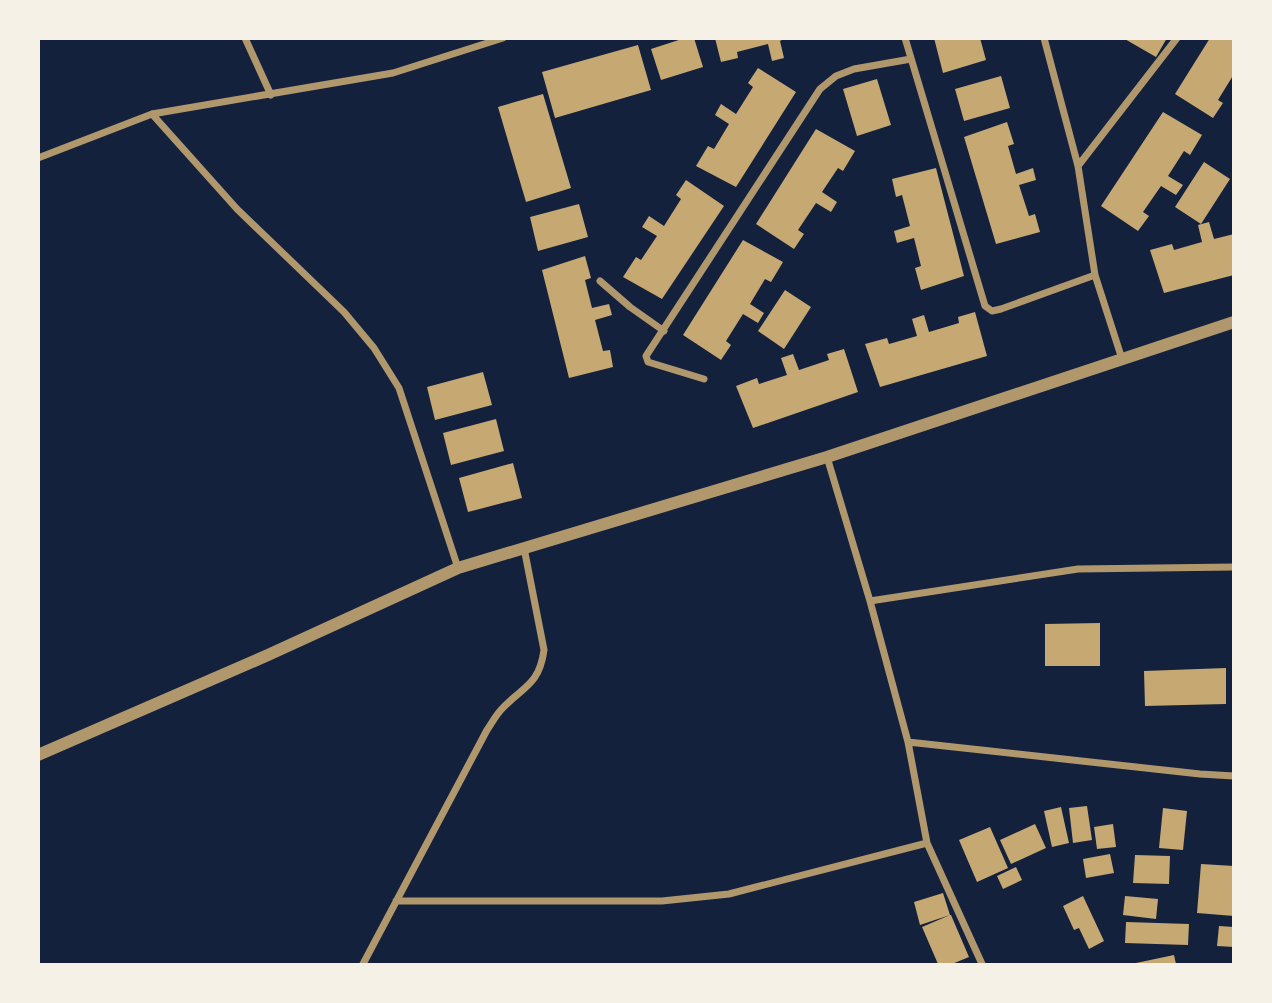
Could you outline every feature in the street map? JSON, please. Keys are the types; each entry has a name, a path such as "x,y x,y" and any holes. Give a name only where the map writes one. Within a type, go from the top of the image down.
{"street":[{"path":"244,38 271,94"},
{"path":"38,158 152,114 393,73 503,38"},
{"path":"905,38 985,306 992,310 1001,309 1095,275"},
{"path":"1044,38 1078,166 1095,275 1122,359"},
{"path":"1078,166 1177,38"},
{"path":"704,379 648,362 646,356 820,89 836,76 854,69 911,59"},
{"path":"152,114 237,209 344,312 374,348 399,388 458,568"},
{"path":"600,281 664,331"},
{"path":"38,755 268,655 458,568 827,457 1234,322"},
{"path":"827,457 908,742 926,843 982,964"},
{"path":"362,964 487,730 500,711 535,679 542,665 544,650 524,548"},
{"path":"870,601 1078,569 1234,567"},
{"path":"908,742 1234,776"},
{"path":"396,901 662,901 729,894 926,843"}],"building":[{"path":"685,38 694,38 703,67 661,80 651,49"},
{"path":"715,38 785,38 780,41 784,58 772,61 768,44 737,52 738,58 721,62"},
{"path":"934,38 980,38 986,60 943,73"},
{"path":"1123,38 1167,38 1156,57"},
{"path":"1210,38 1234,38 1234,74 1218,100 1223,103 1213,118 1175,94"},
{"path":"638,45 651,90 555,118 542,72"},
{"path":"758,68 796,92 736,187 696,166 708,146 714,149 729,124 715,115 721,104 736,114 753,87 748,83"},
{"path":"1001,76 1010,108 964,121 955,89"},
{"path":"877,79 891,125 857,136 843,89"},
{"path":"543,94 571,188 526,202 498,107"},
{"path":"1163,112 1202,135 1190,155 1184,151 1168,176 1183,185 1176,195 1161,186 1143,212 1149,216 1138,231 1101,206"},
{"path":"1007,122 1014,144 1008,146 1016,174 1033,168 1036,180 1019,185 1029,216 1035,214 1040,232 996,244 964,137"},
{"path":"816,129 855,151 843,171 838,168 822,192 837,202 831,212 816,203 798,230 804,234 794,249 756,224"},
{"path":"1204,162 1230,179 1201,224 1175,207"},
{"path":"936,168 964,276 921,290 915,268 921,266 914,238 897,243 894,231 910,226 902,195 896,197 892,179"},
{"path":"686,180 724,206 662,299 623,277 636,257 641,260 657,236 642,227 649,216 664,226 681,199 676,195"},
{"path":"579,204 588,237 538,251 530,217"},
{"path":"1209,222 1214,239 1234,234 1234,275 1164,293 1150,250 1172,244 1174,250 1202,242 1198,225"},
{"path":"743,240 783,262 771,282 765,279 750,304 764,313 758,323 743,314 726,341 731,345 721,360 683,335"},
{"path":"585,256 591,278 585,280 592,308 609,304 612,315 595,320 603,351 610,350 613,367 569,378 542,270"},
{"path":"785,290 811,307 784,349 758,331"},
{"path":"975,312 987,356 880,387 865,344 887,338 889,344 917,336 912,319 924,315 929,332 959,323 958,317"},
{"path":"844,349 858,392 753,428 736,386 757,378 759,384 787,375 781,358 793,354 799,370 829,360 827,354"},
{"path":"483,372 492,405 435,420 427,387"},
{"path":"496,419 504,451 451,465 443,433"},
{"path":"513,463 522,498 468,512 459,478"},
{"path":"1100,623 1100,666 1045,666 1045,624"},
{"path":"1226,668 1226,704 1145,706 1144,671"},
{"path":"1087,806 1092,840 1073,843 1069,808"},
{"path":"1061,807 1069,843 1052,847 1044,811"},
{"path":"1163,808 1187,811 1183,850 1159,848"},
{"path":"1035,824 1046,848 1011,864 1000,840"},
{"path":"1113,824 1116,847 1097,849 1094,827"},
{"path":"990,827 1008,868 977,882 959,840"},
{"path":"1110,854 1114,873 1086,878 1083,859"},
{"path":"1135,855 1170,856 1169,884 1133,883"},
{"path":"1201,864 1234,866 1234,916 1197,913"},
{"path":"1016,867 1022,880 1003,889 997,876"},
{"path":"943,893 950,915 920,925 914,902"},
{"path":"1083,896 1104,941 1089,949 1079,928 1074,930 1063,906"},
{"path":"1125,896 1158,899 1156,919 1123,915"},
{"path":"951,915 969,957 952,964 938,964 922,927"},
{"path":"1126,922 1189,924 1188,945 1125,943"},
{"path":"1219,926 1234,927 1234,947 1217,946"},
{"path":"1174,955 1176,964 1136,963"}]}
